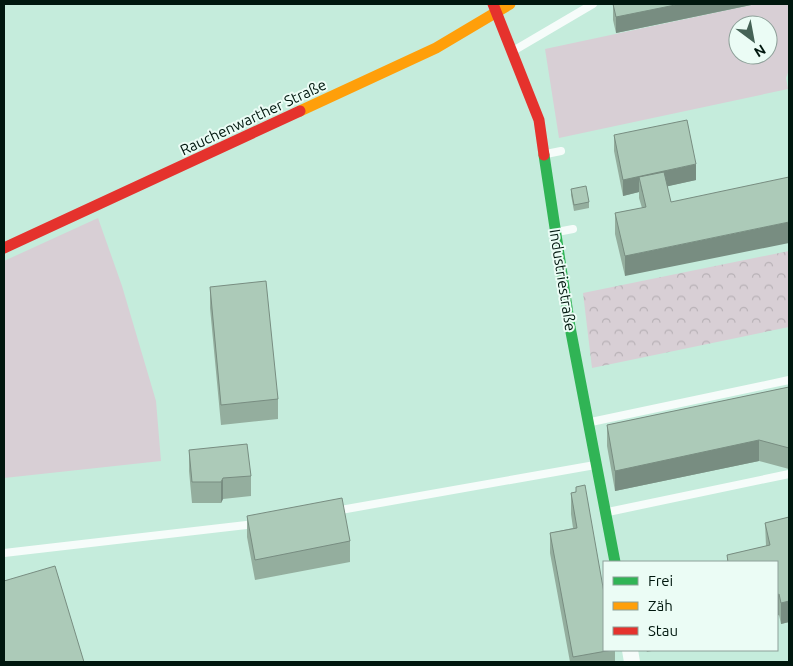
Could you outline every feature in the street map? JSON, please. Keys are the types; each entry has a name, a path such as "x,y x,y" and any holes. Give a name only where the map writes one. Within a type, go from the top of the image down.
{"street":[{"name":"Rauchenwarther Straße","path":"4,248 436,48 495,8 510,4"},
{"name":"Industriestraße","path":"495,8 539,120 570,327 597,464 597,494 606,512 614,561"}],"lane":[{"path":"512,52 593,4"},
{"path":"544,155 561,151"},
{"path":"556,232 572,229"},
{"path":"589,422 789,380"},
{"path":"326,512 597,464"},
{"path":"606,512 789,474"},
{"path":"4,553 265,523"}],"green space":[{"path":"756,4 789,4 789,70 786,78 788,89 559,138 545,49"},
{"path":"98,218 122,286 156,401 161,461 4,478 4,261"},
{"path":"789,251 789,327 592,368 583,293"}],"building":[{"path":"613,4 680,4 616,17"},
{"path":"687,120 696,164 623,180 614,135"},
{"path":"664,172 671,202 789,177 789,222 625,256 615,213 646,207 639,177"},
{"path":"586,186 589,202 574,205 571,189"},
{"path":"266,281 278,399 221,405 210,287"},
{"path":"789,387 789,448 759,440 615,471 607,425"},
{"path":"247,444 251,476 223,478 221,482 192,482 189,450"},
{"path":"585,485 603,587 603,651 606,651 573,657 550,533 577,528 571,493 576,492 576,487"},
{"path":"342,498 350,541 255,560 247,516"},
{"path":"789,517 789,601 781,603 778,594 778,561 728,561 727,555 770,545 765,523"},
{"path":"55,566 84,662 4,662 4,581"}],"traffic: fast":[{"path":"544,155 570,327 615,561"}],"traffic: slow":[{"path":"300,111 436,48 510,4"}],"traffic: jam":[{"path":"493,4 539,120 544,155"},
{"path":"4,248 300,111"}]}
